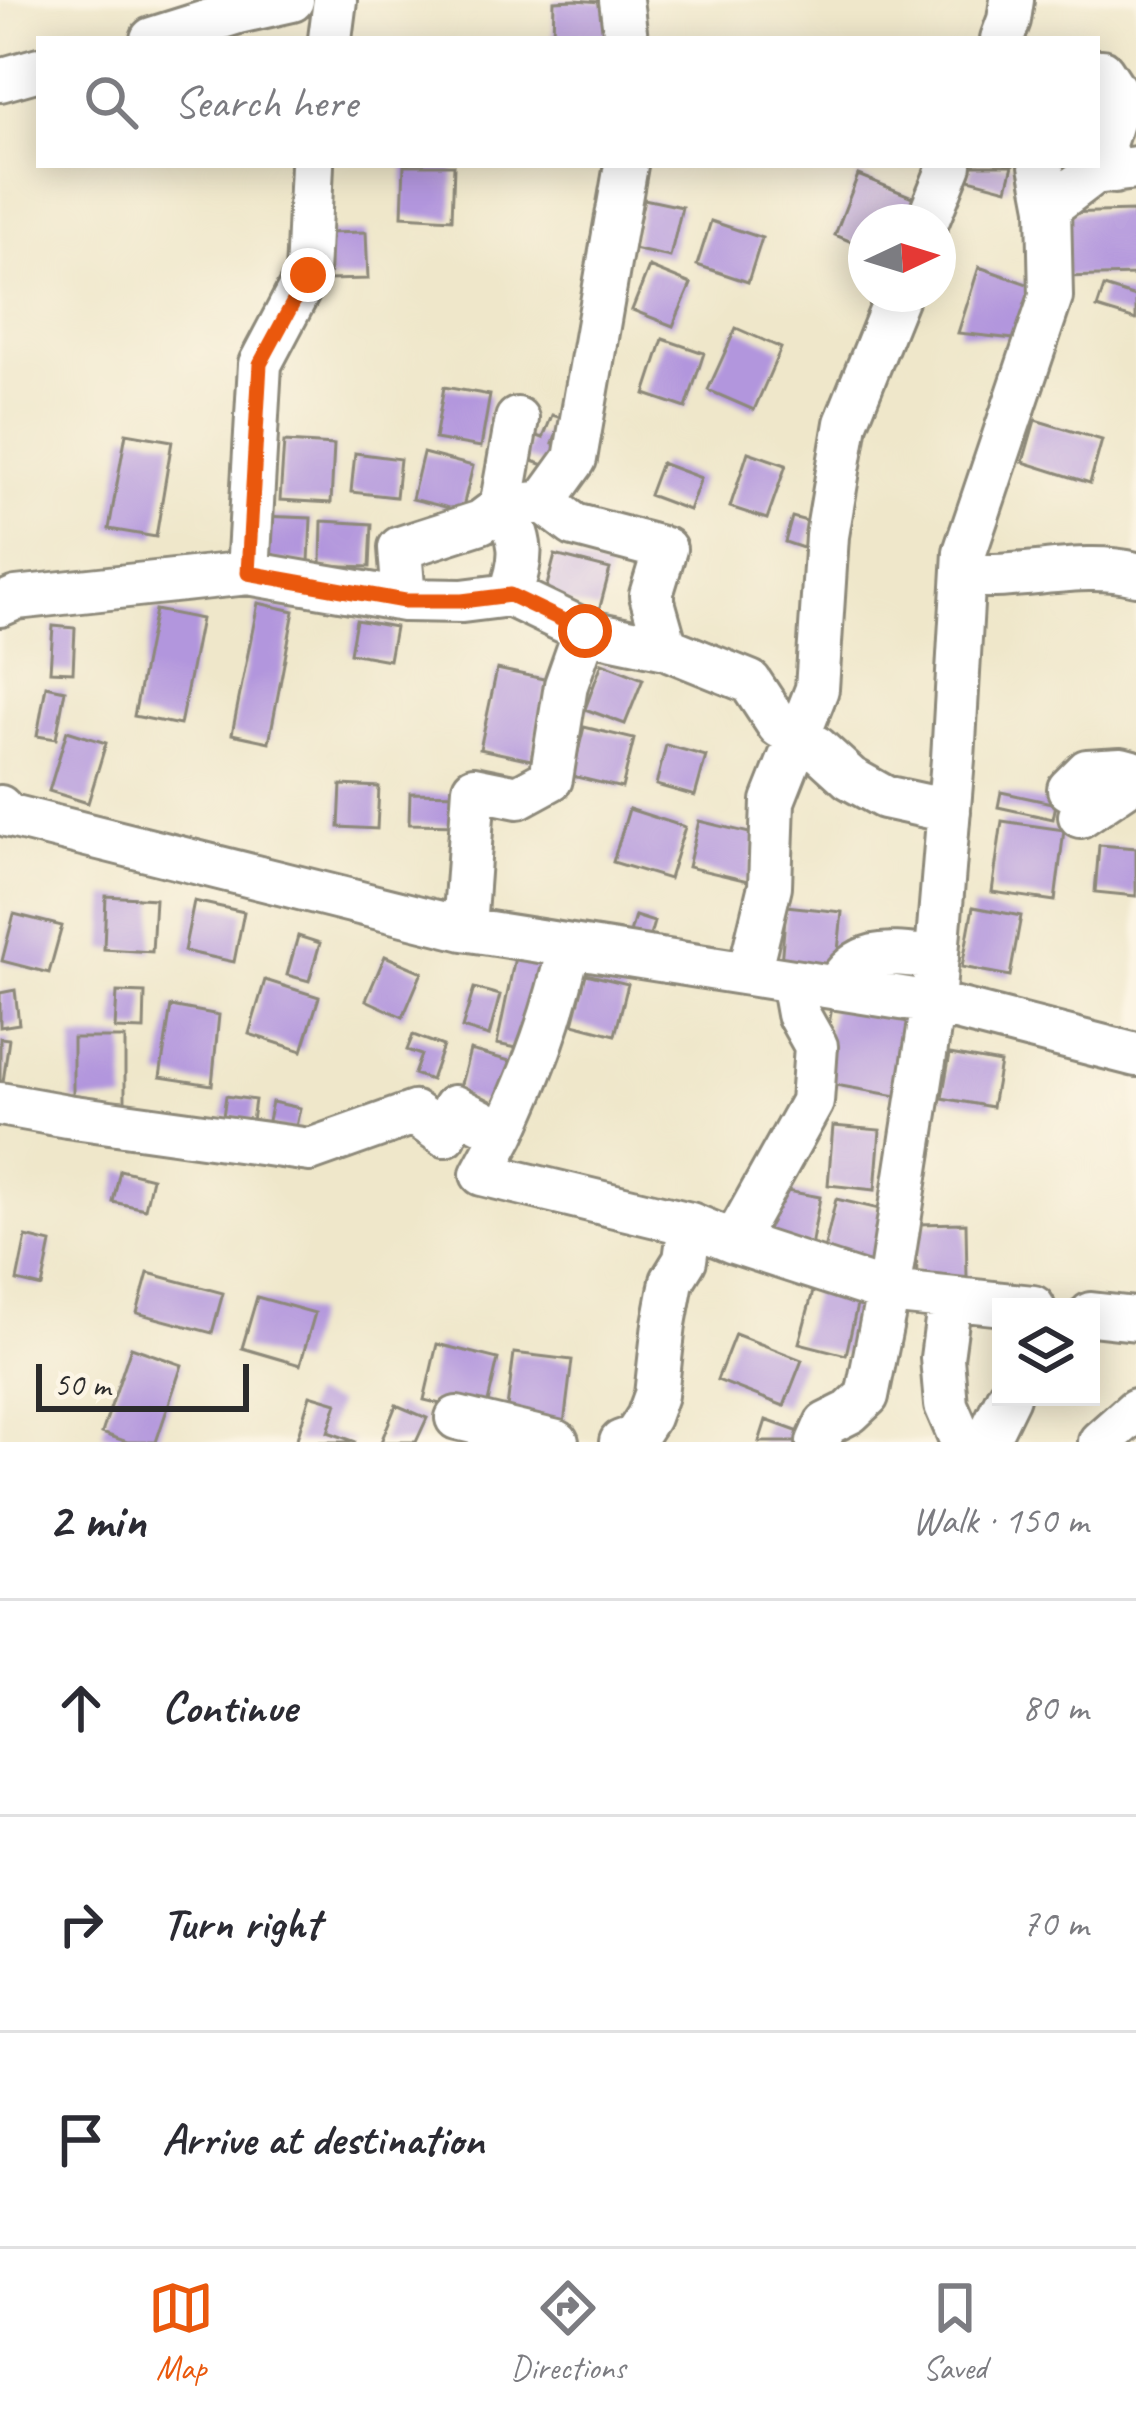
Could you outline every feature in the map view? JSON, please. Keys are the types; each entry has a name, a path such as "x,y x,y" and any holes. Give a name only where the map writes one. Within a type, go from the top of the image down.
{"street":[{"path":"162,36 292,0"},
{"path":"330,36 335,0"},
{"path":"621,0 626,36"},
{"path":"1002,36 1012,0"},
{"path":"0,80 36,70"},
{"path":"1100,70 1119,97 1103,147 1125,170"},
{"path":"248,573 260,364 308,275 312,168"},
{"path":"544,502 575,459 625,168"},
{"path":"934,204 949,168"},
{"path":"818,1442 826,1424 850,1412 867,1396 888,1292 933,1003 965,552 1051,297 1049,207 1042,168"},
{"path":"1049,207 1094,173 1125,170"},
{"path":"749,974 770,886 773,801 817,688 827,536 846,423 891,312"},
{"path":"501,507 518,419"},
{"path":"404,601 400,548 482,521 501,507 544,502 574,525 665,549 651,596 666,648"},
{"path":"501,507 517,526 520,568 510,595"},
{"path":"964,575 997,578 1113,568 1136,574"},
{"path":"0,605 16,598 248,573 404,601 510,595 585,631 666,648 750,682 817,688"},
{"path":"464,929 474,788 518,797 551,779 566,686 585,631"},
{"path":"750,682 778,726 799,736 850,778 884,797 949,811"},
{"path":"1074,802 1087,771 1121,769 1136,775"},
{"path":"2,812 464,929 933,1003 1136,1055"},
{"path":"569,946 556,1005 529,1078 482,1174 690,1224 888,1292 992,1303"},
{"path":"836,988 845,970 867,956 937,958"},
{"path":"734,1242 812,1102 816,1046 798,1013 792,981"},
{"path":"0,1104 310,1150 414,1113 445,1135 454,1107 504,1132"},
{"path":"621,1442 635,1437 656,1395 672,1281 685,1260 690,1224"},
{"path":"950,1299 942,1358 946,1406 962,1442"},
{"path":"1100,1314 1136,1318"},
{"path":"986,1442 1004,1406"},
{"path":"1100,1442 1136,1410"},
{"path":"458,1418 557,1442"}],"building":[{"path":"554,1 612,3 611,36 553,36"},
{"path":"404,168 454,168 452,219 402,216"},
{"path":"971,168 1012,168 1007,189 969,179"},
{"path":"858,175 920,200 918,204 848,204 848,240 835,235"},
{"path":"644,199 682,207 670,257 633,249"},
{"path":"1134,211 1135,275 1063,277 1061,213"},
{"path":"711,221 762,238 748,282 697,265"},
{"path":"366,232 368,279 327,280 325,233"},
{"path":"649,267 691,284 673,326 632,310"},
{"path":"979,267 1030,285 1024,340 958,333"},
{"path":"1104,287 1136,297 1136,320 1097,308"},
{"path":"736,328 781,348 754,410 708,390"},
{"path":"663,339 704,353 686,408 645,394"},
{"path":"444,387 490,395 481,447 435,439"},
{"path":"552,415 562,418 553,444 561,446 553,468 524,458 532,434 543,438"},
{"path":"1035,420 1102,440 1090,483 1023,462"},
{"path":"126,433 172,441 156,537 109,529"},
{"path":"284,442 334,445 331,503 280,500"},
{"path":"748,452 786,465 767,519 730,507"},
{"path":"355,453 400,459 396,497 351,492"},
{"path":"423,453 473,466 462,511 412,499"},
{"path":"661,463 701,478 689,510 649,495"},
{"path":"261,516 311,518 309,562 260,560"},
{"path":"792,517 814,523 806,549 785,542"},
{"path":"322,521 372,524 370,567 321,565"},
{"path":"555,555 610,569 599,611 544,597"},
{"path":"258,603 294,611 269,742 232,734"},
{"path":"155,610 201,619 180,725 134,716"},
{"path":"356,620 395,627 389,660 350,653"},
{"path":"53,626 75,628 73,672 50,671"},
{"path":"602,663 643,679 625,724 585,709"},
{"path":"497,669 548,680 531,760 480,749"},
{"path":"46,686 65,690 56,739 37,736"},
{"path":"584,727 634,739 622,788 572,776"},
{"path":"67,731 106,743 88,803 49,791"},
{"path":"666,745 706,756 695,796 656,785"},
{"path":"341,785 379,787 377,829 339,827"},
{"path":"1001,792 1056,804 1053,819 998,807"},
{"path":"410,793 462,794 461,825 409,824"},
{"path":"629,809 685,827 669,879 613,862"},
{"path":"699,821 758,835 748,881 688,867"},
{"path":"1002,821 1064,830 1055,901 992,892"},
{"path":"1099,845 1136,848 1136,896 1095,892"},
{"path":"106,896 155,899 152,952 104,949"},
{"path":"194,901 244,912 234,962 184,951"},
{"path":"786,906 842,912 836,970 781,964"},
{"path":"973,907 1021,916 1010,976 962,967"},
{"path":"14,914 62,926 49,973 2,961"},
{"path":"635,916 654,922 647,946 628,940"},
{"path":"298,936 320,943 309,981 287,975"},
{"path":"385,956 422,972 403,1017 366,1000"},
{"path":"515,957 555,965 537,1052 497,1044"},
{"path":"586,974 628,984 615,1035 573,1024"},
{"path":"265,980 319,997 302,1051 249,1034"},
{"path":"474,988 500,995 489,1036 462,1028"},
{"path":"15,990 19,1024 0,1027 0,993"},
{"path":"117,992 145,993 144,1030 115,1029"},
{"path":"171,1006 219,1015 212,1085 160,1077"},
{"path":"832,1007 922,1023 908,1098 819,1082"},
{"path":"413,1035 443,1046 431,1080 414,1074 421,1055 407,1050"},
{"path":"0,1038 9,1039 3,1082 0,1082"},
{"path":"73,1038 125,1038 125,1101 73,1101"},
{"path":"470,1050 517,1063 505,1108 458,1095"},
{"path":"950,1054 1000,1063 992,1107 942,1098"},
{"path":"226,1096 255,1100 252,1121 223,1116"},
{"path":"272,1102 300,1108 295,1131 267,1125"},
{"path":"833,1126 880,1130 875,1190 828,1185"},
{"path":"120,1170 152,1178 145,1209 113,1202"},
{"path":"770,1188 820,1197 811,1247 761,1238"},
{"path":"836,1199 888,1211 875,1267 823,1255"},
{"path":"966,1223 967,1279 917,1280 916,1224"},
{"path":"26,1237 51,1243 42,1287 17,1281"},
{"path":"148,1273 223,1293 212,1333 137,1313"},
{"path":"815,1284 859,1296 846,1355 799,1343"},
{"path":"257,1297 315,1313 300,1365 242,1348"},
{"path":"735,1334 802,1360 784,1406 717,1380"},
{"path":"437,1344 498,1359 485,1415 424,1400"},
{"path":"131,1347 182,1365 156,1442 127,1442 102,1433"},
{"path":"514,1353 572,1360 564,1424 506,1416"},
{"path":"310,1395 337,1403 328,1432 356,1442 296,1442"},
{"path":"396,1405 427,1418 416,1442 381,1442"},
{"path":"766,1420 802,1433 799,1442 759,1442"}],"route":[{"path":"308,275 260,364 248,573 404,601 510,595 585,631"}]}
